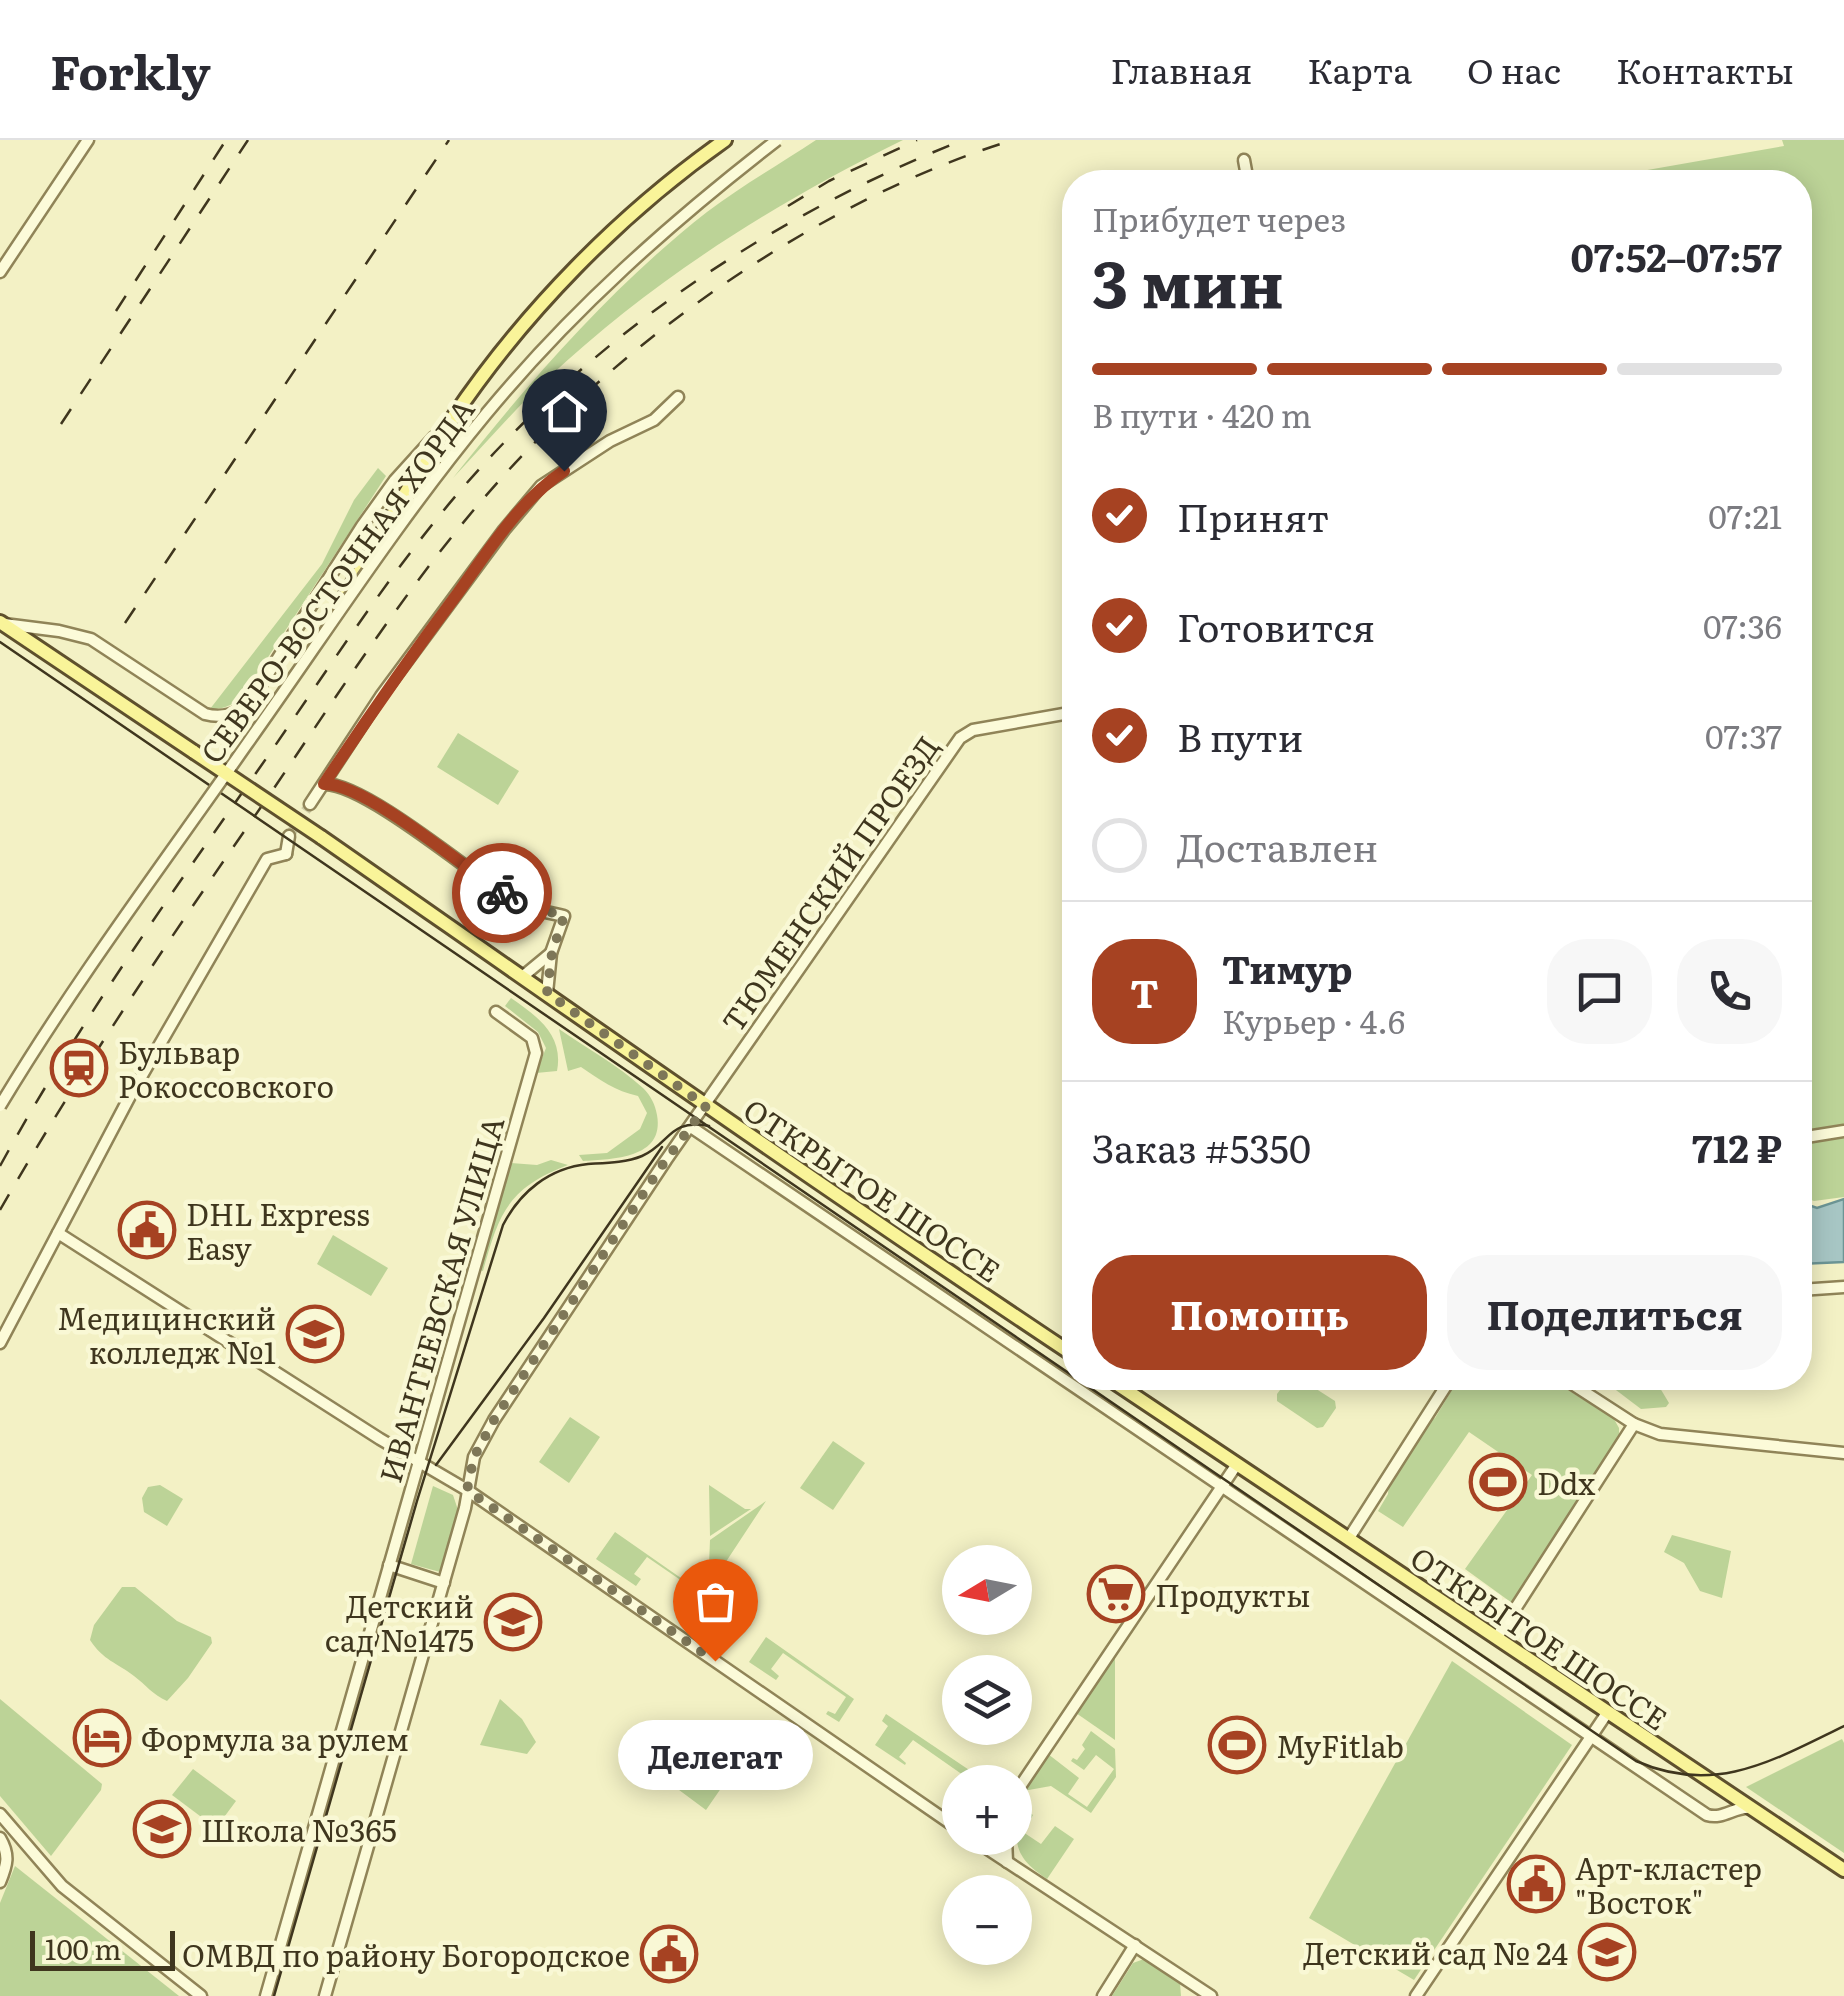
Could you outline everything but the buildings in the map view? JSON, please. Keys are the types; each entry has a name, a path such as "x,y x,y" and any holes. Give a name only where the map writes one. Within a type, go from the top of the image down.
{"main road":[{"name":"СЕВЕРО-ВОСТОЧНАЯ ХОРДА","path":"0,1104 149,879 326,627 454,416 493,363 604,241 721,142"},
{"name":"ОТКРЫТОЕ ШОССЕ","path":"2,623 321,837 706,1106 1062,1347"},
{"name":"ОТКРЫТОЕ ШОССЕ","path":"1126,1390 1844,1870"}],"street":[{"path":"0,272 88,140"},
{"name":"СЕВЕРО-ВОСТОЧНАЯ ХОРДА","path":"0,1104 129,910 437,474 518,377 584,307 692,208 777,140"},
{"path":"1244,160 1246,170"},
{"path":"310,804 402,669 541,486 610,441 654,420 678,397"},
{"path":"2,623 79,634 106,647 206,714 234,713 250,702 395,480 454,416"},
{"name":"ТЮМЕНСКИЙ ПРОЕЗД","path":"706,1106 960,738 973,730 1062,714"},
{"path":"324,784 334,784 385,810 518,903 564,916 552,953 547,993"},
{"path":"0,1343 130,1096 267,859 288,857 289,836"},
{"path":"522,977 552,953"},
{"name":"ИВАНТЕЕВСКАЯ УЛИЦА","path":"266,1996 530,1076 536,1047 532,1038 496,1012"},
{"path":"325,1996 465,1508 474,1457 494,1420 706,1106"},
{"path":"691,1127 1062,1379"},
{"path":"1812,1136 1844,1131"},
{"path":"58,1233 467,1490 942,1818"},
{"path":"1812,1289 1844,1287"},
{"path":"1078,1390 1708,1815 1718,1817 1751,1808"},
{"path":"1348,1538 1444,1390"},
{"path":"1582,1390 1634,1424 1660,1434 1844,1453"},
{"path":"1497,1637 1634,1424"},
{"path":"1032,1769 1238,1464"},
{"path":"389,1565 444,1583"},
{"path":"1416,1996 1608,1713"},
{"path":"0,1814 62,1886 201,1996"},
{"path":"0,1838 8,1851 0,1882"},
{"path":"998,1855 1135,1945 1195,1992 1211,1996"},
{"path":"1007,1855 1008,1862"},
{"path":"1103,1996 1135,1945"}],"green space":[{"path":"816,140 903,140 761,217 630,308 548,378 453,478 541,372 637,272 720,202"},
{"path":"1782,140 1844,140 1844,1197 1814,1201 1812,170 1647,170 1784,146"},
{"path":"378,468 386,476 250,685 233,703 210,709 322,564 354,500"},
{"path":"458,733 519,771 498,805 437,767"},
{"path":"511,998 539,1020 552,1037 557,1071 536,1073 546,1048 538,1032 505,1006"},
{"path":"559,1029 623,1072 648,1094 656,1111 657,1130 645,1148 621,1157 583,1161 579,1155 607,1153 640,1129 647,1113 638,1096 601,1081 581,1067 568,1071"},
{"path":"551,1160 568,1165 519,1193 501,1218 483,1271 480,1270 511,1163 537,1165"},
{"path":"333,1235 388,1268 371,1296 317,1264"},
{"path":"1280,1390 1318,1390 1335,1401 1336,1408 1323,1427 1317,1428 1277,1401"},
{"path":"1452,1390 1568,1390 1614,1419 1619,1428 1619,1440 1512,1603 1465,1569 1532,1475 1469,1432 1403,1527 1378,1511 1388,1494 1389,1483 1426,1423 1435,1418"},
{"path":"1616,1390 1661,1390 1669,1403 1666,1407 1641,1409"},
{"path":"570,1417 600,1437 569,1483 539,1462"},
{"path":"833,1441 865,1463 833,1510 800,1488"},
{"path":"160,1485 183,1499 167,1526 144,1512 142,1498 148,1487"},
{"path":"709,1485 751,1509 710,1536"},
{"path":"433,1486 453,1495 458,1510 440,1572 411,1564"},
{"path":"766,1501 710,1586 727,1598 732,1592 747,1602 742,1612 708,1589 710,1540"},
{"path":"615,1532 721,1606 704,1632 687,1620 691,1615 699,1620 711,1601 647,1557 634,1574 641,1579 636,1586 596,1559"},
{"path":"1672,1535 1731,1551 1722,1598 1700,1591 1684,1563 1664,1552"},
{"path":"122,1587 135,1587 177,1621 211,1637 212,1643 188,1678 167,1701 105,1657 90,1640 94,1625"},
{"path":"766,1637 854,1699 839,1722 826,1714 835,1714 846,1697 783,1653 771,1669 779,1676 776,1680 749,1662"},
{"path":"1115,1656 1115,1740 1076,1713"},
{"path":"1452,1661 1572,1745 1414,1980 1309,1918"},
{"path":"0,1699 102,1784 51,1856 0,1796"},
{"path":"500,1699 522,1719 536,1742 527,1754 480,1745"},
{"path":"886,1714 962,1765 949,1765 913,1740 899,1757 905,1765 875,1745 888,1726 882,1721"},
{"path":"664,1727 680,1739 685,1733 735,1768 706,1810 640,1761"},
{"path":"1091,1731 1115,1749 1116,1777 1091,1813 1051,1786 1032,1789 1032,1778 1048,1754 1079,1778 1068,1794 1087,1807 1114,1769 1096,1755 1084,1770 1071,1761 1077,1760 1085,1749 1082,1745"},
{"path":"1842,1739 1844,1743 1844,1853 1746,1787"},
{"path":"193,1769 236,1801 216,1828 172,1795"},
{"path":"1055,1826 1074,1839 1047,1879 1022,1856 1032,1855 1032,1838 1041,1844"},
{"path":"15,1866 179,1996 0,1996 0,1903"},
{"path":"1144,1959 1180,1983 1181,1996 1112,1996 1133,1963"}],"water":[{"path":"1844,1199 1844,1262 1812,1263 1812,1206"}],"tunnel":[{"path":"289,836 310,804"}],"tram line":[{"path":"0,642 1062,1368"},
{"path":"274,1996 417,1501 503,1225 527,1192 548,1176 574,1166 635,1158 651,1151 678,1129 696,1124 709,1126"},
{"path":"436,1465 662,1147"},
{"path":"1094,1390 1636,1761 1665,1771 1718,1774 1768,1761 1844,1726"}],"railway":[{"path":"116,311 226,140"},
{"path":"61,424 248,140"},
{"path":"125,623 449,140"},
{"path":"788,206 829,181 917,140"},
{"path":"0,1166 122,966 341,650 430,528 495,452 599,355 712,270 833,199 963,140"},
{"path":"0,1210 130,1001 353,672 441,550 506,473 614,369 738,274 874,196 1013,140"}],"way so far":[{"path":"502,893 518,903 564,916 552,953 547,993 706,1106 661,1167 494,1420 474,1457 467,1490 715,1661"}],"place":[{"name":"Бульвар Рокоссовского","path":"79,1068"},
{"name":"DHL Express Easy","path":"147,1230"},
{"name":"Медицинский колледж №1","path":"315,1334"},
{"name":"Ddx","path":"1498,1482"},
{"name":"Продукты","path":"1116,1594"},
{"name":"Детский сад №1475","path":"513,1622"},
{"name":"Делегат","path":"715,1661"},
{"name":"Формула за рулем","path":"102,1738"},
{"name":"MyFitlab","path":"1237,1745"},
{"name":"Школа №365","path":"162,1829"},
{"name":"Арт-кластер \"Восток\"","path":"1536,1884"},
{"name":"Детский сад № 24","path":"1607,1952"},
{"name":"ОМВД по району Богородское","path":"669,1954"}],"route":[{"path":"502,893 385,810 346,789 324,784 382,696 504,530 541,486 564,471"}]}
